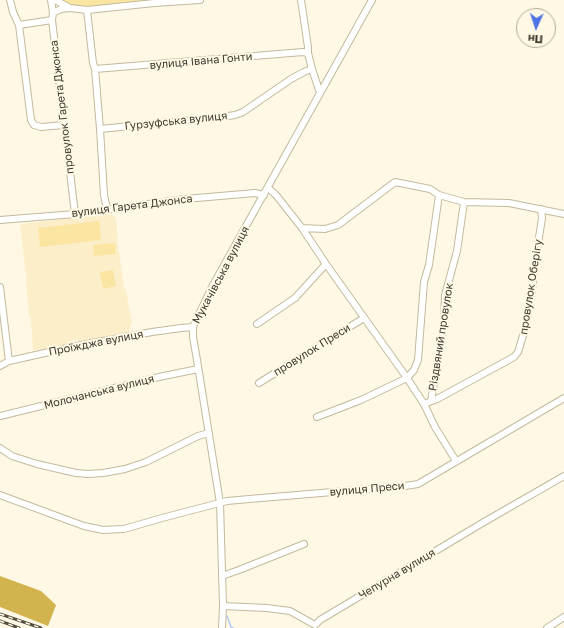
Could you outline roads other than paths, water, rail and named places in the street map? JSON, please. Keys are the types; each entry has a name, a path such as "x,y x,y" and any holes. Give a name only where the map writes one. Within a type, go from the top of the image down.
{"street":[{"path":"10,0 13,12 19,25 31,120 34,125 41,127 64,125"},
{"name":"провулок Гарета Джонса","path":"51,0 74,214"},
{"path":"55,0 70,8"},
{"path":"53,13 61,9 70,8 87,10 154,2 200,0"},
{"path":"301,0 308,53 320,93"},
{"name":"Мукачівська вулиця","path":"222,628 223,606 220,503 193,337 193,327 212,287 372,0"},
{"path":"87,10 95,69 104,195 107,209"},
{"path":"19,25 52,20"},
{"name":"вулиця Івана Гонти","path":"95,69 303,52 308,53"},
{"name":"Гурзуфська вулиця","path":"100,129 235,115 243,112 291,79 312,69"},
{"path":"302,228 325,229 338,225 395,182 430,189 440,195 464,202 509,203 564,214"},
{"path":"268,188 276,195 302,228 407,378 424,404 435,427 456,461"},
{"name":"вулиця Гарета Джонса","path":"0,220 74,214 185,199 255,193 264,195"},
{"name":"Різдвяний провулок","path":"407,378 414,370 418,360 424,282 429,265 440,195"},
{"name":"Різдвяний провулок","path":"431,401 444,325 446,295 457,251 464,202"},
{"name":"провулок Оберігу","path":"424,404 437,399 514,357 518,352 525,329 532,290 542,218 541,209"},
{"path":"257,324 295,298 326,264"},
{"path":"0,287 1,305 9,360"},
{"name":"провулок Преси","path":"259,383 364,318"},
{"name":"Проїжджа вулиця","path":"0,366 9,360 76,346 193,327"},
{"name":"Молочанська вулиця","path":"0,416 159,377 198,369"},
{"path":"317,417 361,400 407,378"},
{"name":"вулиця Преси","path":"0,495 84,526 103,530 124,529 227,501 418,484 564,398"},
{"path":"0,448 12,456 37,464 76,473 103,473 125,469 146,462 198,436 209,433"},
{"name":"Чепурна вулиця","path":"223,606 290,610 318,627 320,620 564,476"},
{"path":"222,576 304,544"},
{"path":"547,628 564,617"}],"waterway":[{"path":"227,616 231,627 233,628"}],"railway":[{"path":"0,614 41,628"},
{"path":"0,621 19,628"}]}
